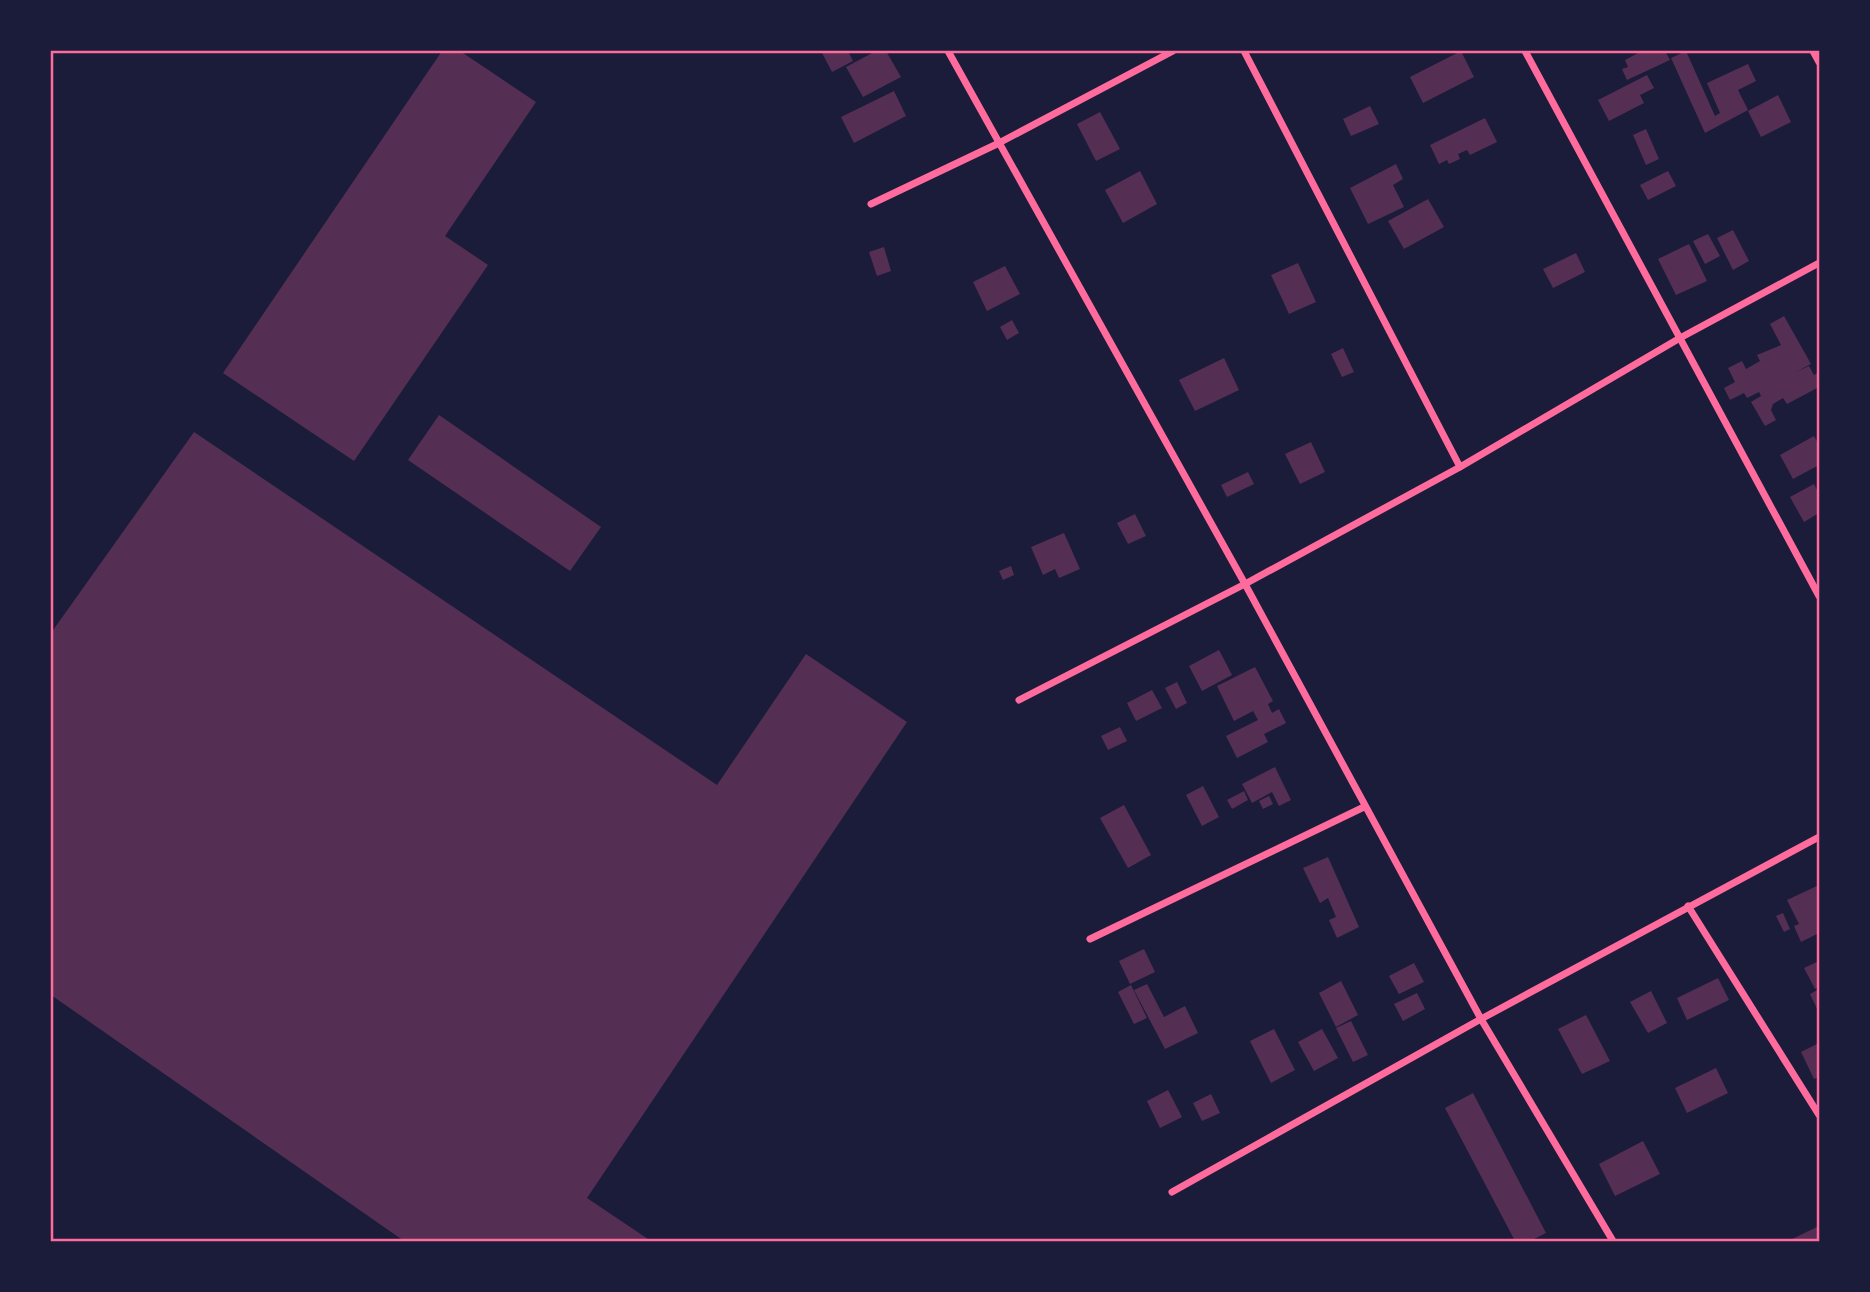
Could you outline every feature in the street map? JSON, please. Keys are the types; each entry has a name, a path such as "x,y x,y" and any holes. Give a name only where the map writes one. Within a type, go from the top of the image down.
{"street":[{"path":"948,51 997,144 1245,584 1481,1019 1613,1241"},
{"path":"871,204 997,144 1173,51"},
{"path":"1244,51 1460,467"},
{"path":"1525,51 1819,596"},
{"path":"1813,51 1819,62"},
{"path":"1019,700 1245,584 1460,467 1600,388 1680,338 1819,263"},
{"path":"1090,939 1364,807"},
{"path":"1172,1192 1481,1019 1819,837"},
{"path":"1688,906 1819,1115"}],"building":[{"path":"442,51 460,51 536,102 445,236 488,265 354,461 223,373"},
{"path":"821,51 848,51 853,61 832,72"},
{"path":"876,51 886,51 901,77 863,97 846,67"},
{"path":"1461,51 1474,77 1423,103 1410,77"},
{"path":"1637,51 1665,51 1670,60 1627,80 1622,69 1628,67 1625,60 1638,53"},
{"path":"1686,51 1715,116 1720,113 1707,83 1748,64 1756,81 1738,90 1748,110 1705,133 1671,58"},
{"path":"1647,75 1654,88 1640,95 1644,103 1609,121 1598,100"},
{"path":"894,91 906,116 854,143 841,117"},
{"path":"1778,95 1791,122 1761,137 1748,111"},
{"path":"1370,106 1379,124 1351,136 1343,119"},
{"path":"1100,112 1120,149 1096,161 1077,124"},
{"path":"1485,118 1497,142 1470,155 1467,150 1458,154 1460,159 1449,164 1447,160 1439,164 1430,145"},
{"path":"1646,129 1659,159 1646,165 1633,135"},
{"path":"1396,164 1403,179 1393,185 1404,207 1368,224 1350,188"},
{"path":"1140,171 1157,204 1123,223 1105,190"},
{"path":"1668,171 1676,186 1648,200 1640,185"},
{"path":"1428,199 1444,227 1404,249 1388,221"},
{"path":"1733,230 1749,261 1733,270 1717,238"},
{"path":"1708,234 1720,256 1705,264 1693,241"},
{"path":"1689,244 1707,281 1676,295 1658,259"},
{"path":"884,247 891,271 877,276 869,252"},
{"path":"1576,253 1585,272 1553,288 1543,269"},
{"path":"1298,263 1316,302 1289,314 1271,275"},
{"path":"1005,266 1020,294 987,311 973,282"},
{"path":"1784,316 1811,364 1796,372 1809,366 1814,375 1819,372 1819,387 1787,404 1783,398 1773,404 1771,410 1776,420 1765,426 1751,402 1761,396 1759,392 1747,398 1744,393 1730,400 1724,388 1735,382 1728,368 1742,361 1746,369 1760,361 1757,355 1781,345 1770,324"},
{"path":"1012,320 1019,333 1007,340 1000,327"},
{"path":"1343,348 1354,372 1342,377 1331,354"},
{"path":"1224,358 1239,390 1195,411 1179,380"},
{"path":"439,415 601,527 570,571 408,460"},
{"path":"194,432 717,785 806,654 907,722 587,1198 651,1241 404,1241 51,995 51,633"},
{"path":"1814,436 1819,445 1819,465 1793,479 1780,455"},
{"path":"1311,442 1325,472 1300,484 1285,454"},
{"path":"1248,472 1254,484 1227,497 1221,485"},
{"path":"1814,484 1819,494 1819,513 1804,522 1790,497"},
{"path":"1135,514 1146,536 1128,544 1117,523"},
{"path":"1064,533 1080,569 1059,578 1055,569 1043,575 1031,547"},
{"path":"1011,566 1014,575 1003,580 999,571"},
{"path":"1219,650 1232,675 1202,691 1189,666"},
{"path":"1255,667 1273,701 1268,704 1272,713 1279,709 1286,723 1264,734 1268,742 1237,758 1226,736 1258,720 1253,711 1234,721 1217,686"},
{"path":"1177,682 1187,703 1176,709 1165,688"},
{"path":"1152,690 1162,708 1136,721 1127,703"},
{"path":"1120,727 1127,741 1108,750 1101,736"},
{"path":"1275,767 1291,800 1279,806 1272,792 1252,803 1242,784"},
{"path":"1203,786 1219,817 1202,826 1186,795"},
{"path":"1244,791 1248,800 1232,809 1227,800"},
{"path":"1269,796 1273,804 1263,809 1259,801"},
{"path":"1124,805 1151,855 1128,868 1100,818"},
{"path":"1328,857 1359,927 1337,938 1329,920 1336,917 1328,898 1320,903 1303,868"},
{"path":"1819,885 1819,933 1801,942 1794,926 1799,924 1787,900"},
{"path":"1783,913 1790,929 1784,932 1776,916"},
{"path":"1144,949 1155,972 1130,984 1119,961"},
{"path":"1819,961 1819,987 1815,989 1804,968"},
{"path":"1414,963 1424,982 1399,994 1389,976"},
{"path":"1718,978 1729,1000 1687,1020 1677,998"},
{"path":"1341,981 1358,1015 1336,1027 1319,993"},
{"path":"1147,984 1164,1017 1185,1006 1198,1033 1165,1049 1134,990"},
{"path":"1131,985 1147,1018 1134,1024 1118,992"},
{"path":"1819,989 1819,1013 1810,994"},
{"path":"1651,991 1667,1023 1648,1033 1630,1002"},
{"path":"1417,993 1425,1009 1403,1021 1394,1004"},
{"path":"1586,1015 1610,1061 1582,1074 1558,1029"},
{"path":"1351,1021 1368,1055 1353,1062 1336,1028"},
{"path":"1274,1029 1295,1070 1271,1083 1250,1041"},
{"path":"1322,1029 1338,1058 1314,1071 1298,1042"},
{"path":"1819,1043 1819,1077 1814,1079 1801,1052"},
{"path":"1716,1068 1728,1093 1687,1113 1675,1088"},
{"path":"1168,1090 1182,1117 1160,1128 1147,1101"},
{"path":"1473,1093 1546,1233 1530,1241 1515,1241 1445,1108"},
{"path":"1211,1094 1220,1113 1202,1121 1193,1103"},
{"path":"1643,1141 1660,1174 1615,1196 1599,1164"},
{"path":"1817,1227 1819,1241 1788,1241"}]}
